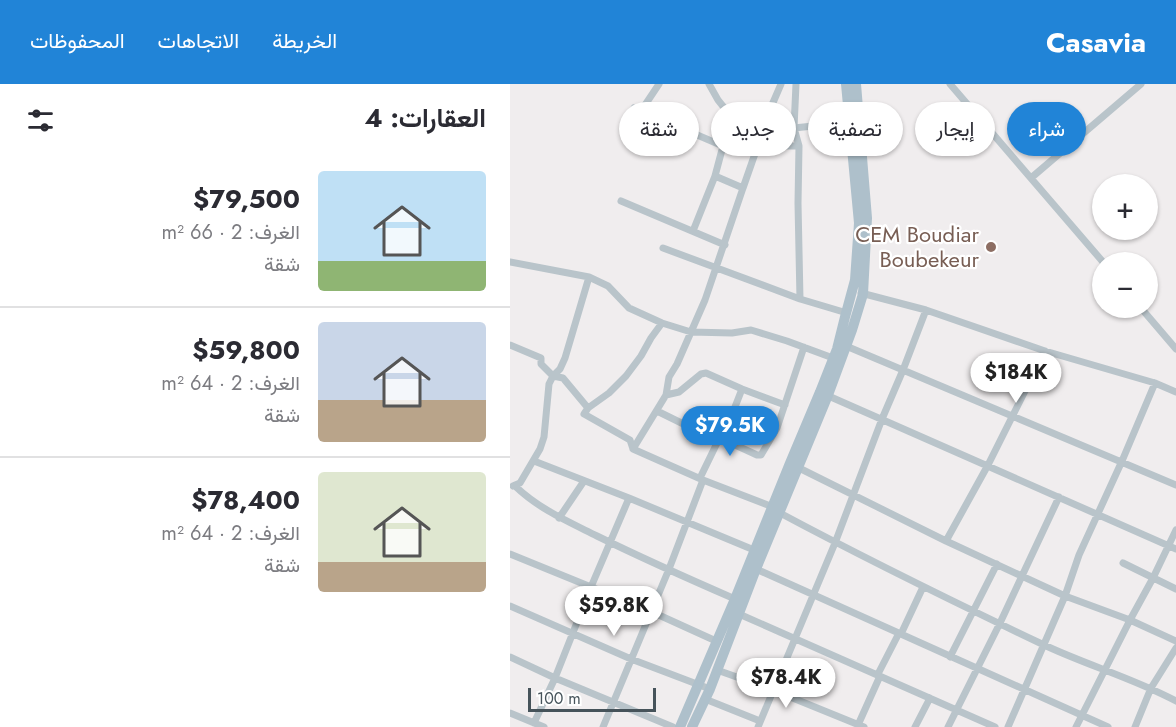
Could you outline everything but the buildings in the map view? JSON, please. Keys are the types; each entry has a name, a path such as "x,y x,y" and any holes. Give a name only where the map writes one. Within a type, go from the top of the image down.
{"main road":[{"path":"846,84 850,102"},
{"path":"855,102 856,84"},
{"path":"692,727 739,614 794,465 846,346 857,292 859,223 853,156"},
{"path":"824,393 846,313 857,292"},
{"path":"680,727 754,550 776,510"}],"street":[{"path":"659,84 638,109 711,141"},
{"path":"709,84 720,102"},
{"path":"773,102 781,84"},
{"path":"795,102 796,84"},
{"path":"950,84 1094,252"},
{"path":"1031,178 1142,84"},
{"path":"796,134 800,146 798,203 800,299"},
{"path":"693,231 715,176 720,156"},
{"path":"633,449 666,395 669,377 705,300 755,156"},
{"path":"715,176 743,188"},
{"path":"621,201 725,245"},
{"path":"663,248 800,299 846,313"},
{"path":"510,262 589,277 608,286 628,308 662,323 691,332 732,333 751,330 833,358"},
{"path":"512,486 520,483 540,449 544,437 548,387 565,358 589,277"},
{"path":"857,292 926,310 1045,351 1155,383 1176,392"},
{"path":"511,607 698,685 707,694 759,724 835,543 926,310"},
{"path":"1150,318 1176,349"},
{"path":"662,323 626,376 584,414 630,440 633,449 776,510 835,543 1043,645 1151,688 1176,701"},
{"path":"510,345 541,358 541,364 553,376 563,378 588,408"},
{"path":"846,346 1176,485"},
{"path":"657,411 719,440 757,455 761,454 777,429 804,347"},
{"path":"946,541 988,465 1045,351"},
{"path":"666,395 679,392 706,373 785,405"},
{"path":"1008,727 1065,596 1079,555 1155,383"},
{"path":"603,727 669,569 702,479 719,440 726,430 742,389"},
{"path":"824,393 1176,549"},
{"path":"534,461 754,550"},
{"path":"794,465 946,541 1065,596 1130,620 1176,641"},
{"path":"559,518 584,481"},
{"path":"512,486 559,518 735,599"},
{"path":"948,727 1059,497"},
{"path":"531,724 555,678 629,498"},
{"path":"1076,727 1176,530"},
{"path":"510,554 650,611 716,641"},
{"path":"1123,563 1176,589"},
{"path":"950,657 997,564"},
{"path":"756,569 1108,727"},
{"path":"717,670 861,726 879,675 923,587"},
{"path":"739,614 995,727"},
{"path":"1134,727 1151,688 1176,648"},
{"path":"510,657 661,725 674,727"},
{"path":"915,727 930,698"},
{"path":"510,713 531,724 544,727"}],"place":[{"name":"CEM Boudiar Boubekeur","path":"991,247"}]}
